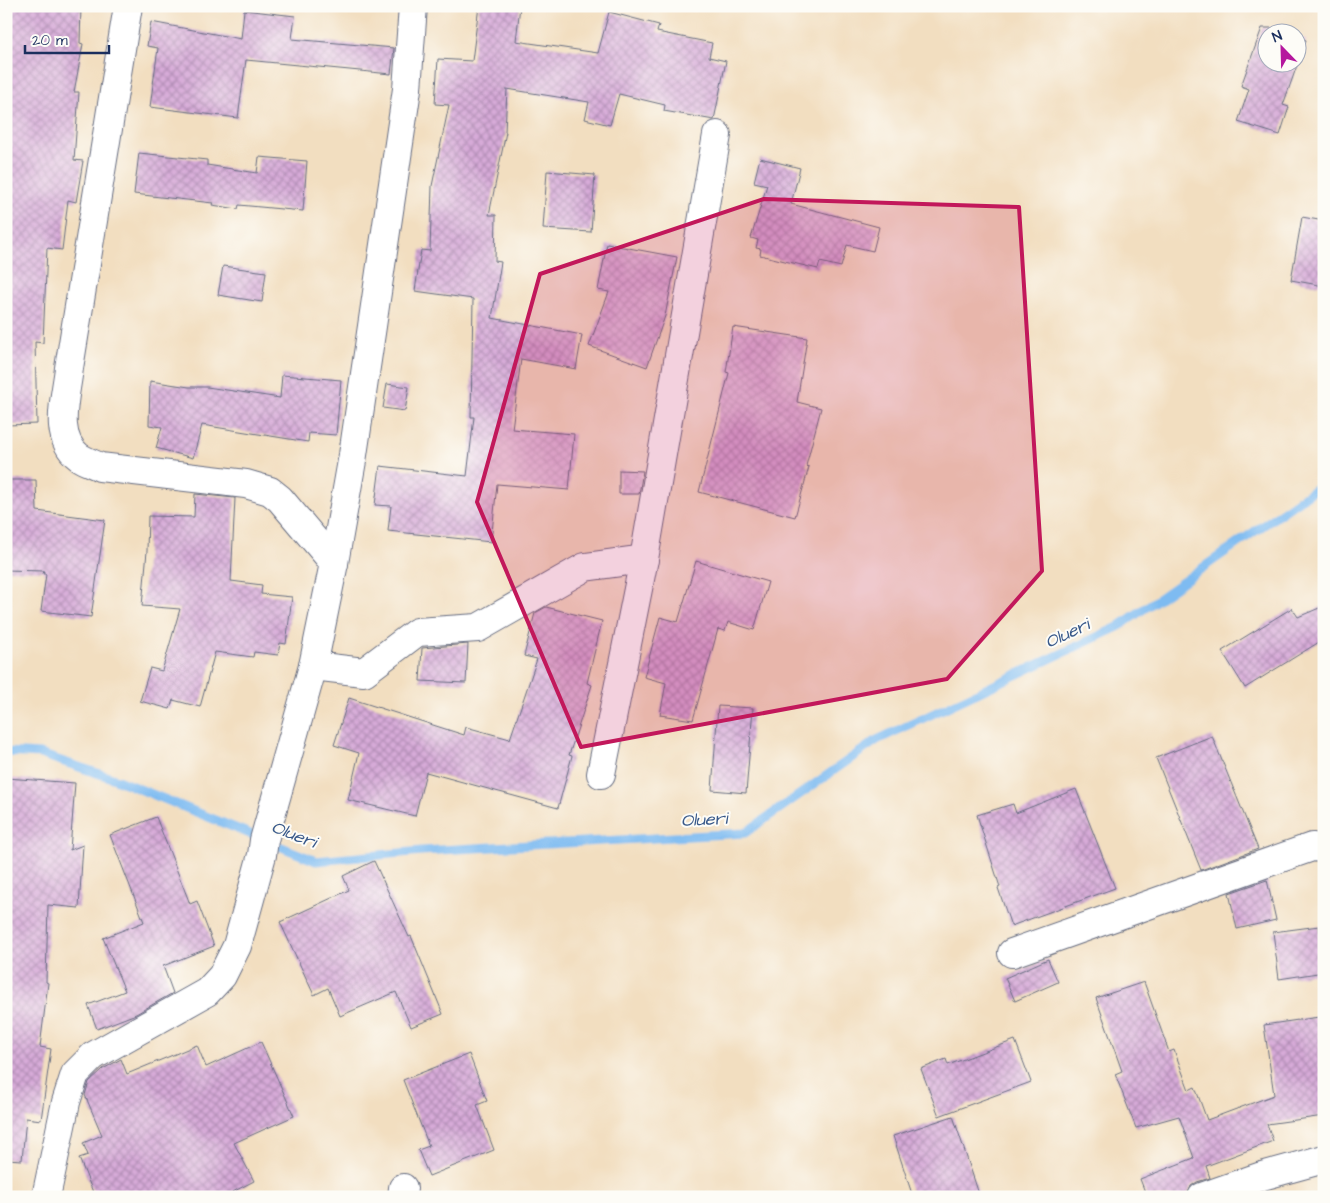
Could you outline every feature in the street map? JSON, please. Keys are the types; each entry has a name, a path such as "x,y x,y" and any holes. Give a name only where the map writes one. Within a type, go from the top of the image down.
{"street":[{"path":"128,6 69,368 62,422 64,437 68,445 80,458 100,467 246,484 270,491 280,499 334,563"},
{"path":"46,1197 66,1102 75,1074 93,1056 207,992 222,976 237,946 262,854 264,840 313,666 334,563 353,455 407,89 413,6"},
{"path":"601,774 644,559 717,135"},
{"path":"313,666 364,672 417,632 478,628 585,567 644,559"},
{"path":"1012,953 1312,847 1324,848"},
{"path":"1202,1197 1262,1176 1324,1159"}],"highlighted area":[{"path":"764,199 1019,207 1042,571 947,679 581,747 477,502 540,274"}],"building":[{"path":"6,6 81,6 80,43 83,44 74,92 79,92 74,160 83,161 76,202 68,200 62,250 47,248 43,343 35,342 37,424 6,425"},
{"path":"479,6 520,6 516,41 598,53 609,12 659,25 657,32 712,43 709,57 726,61 714,120 664,111 665,105 619,94 610,125 585,119 589,102 507,89 506,132 489,215 496,215 495,261 501,262 492,318 582,335 576,369 521,359 512,429 574,434 569,490 497,484 491,542 388,531 391,506 375,505 380,466 467,476 474,417 471,417 473,299 415,291 421,250 430,251 432,186 449,105 435,104 438,59 472,61"},
{"path":"244,10 295,16 292,39 394,48 391,74 246,60 238,118 150,107 158,48 147,46 151,22 241,39"},
{"path":"1258,39 1258,72 1295,72 1283,105 1289,107 1280,135 1238,122 1249,89 1241,86"},
{"path":"139,153 207,160 207,165 257,173 259,157 307,161 303,211 239,205 238,209 212,205 213,203 134,194"},
{"path":"760,158 800,168 791,204 879,227 873,251 847,245 841,267 820,262 818,269 760,255 761,249 756,248 758,240 751,238 767,185 754,182"},
{"path":"547,171 595,175 591,232 543,229"},
{"path":"1302,217 1324,221 1324,286 1291,280"},
{"path":"607,244 677,257 665,316 647,367 589,346 609,292 598,290"},
{"path":"223,266 266,272 262,302 218,295"},
{"path":"733,327 807,338 797,402 821,408 806,466 809,467 795,517 699,492 729,373 726,372"},
{"path":"282,375 341,380 336,435 309,433 308,442 202,425 193,458 156,448 162,427 149,425 150,381 280,398"},
{"path":"387,384 409,387 405,411 383,408"},
{"path":"619,470 643,471 639,494 619,494"},
{"path":"6,480 36,480 37,511 105,520 91,617 41,611 46,574 43,574 44,571 6,570"},
{"path":"195,494 235,498 231,581 262,585 261,594 292,597 286,644 280,643 278,655 254,652 253,657 215,652 200,707 173,700 170,709 140,701 150,668 162,671 180,609 142,606 148,516 194,517"},
{"path":"696,561 768,582 754,630 728,622 725,631 718,629 693,720 660,715 666,683 644,677 660,617 678,622"},
{"path":"1324,606 1324,639 1245,688 1222,651 1292,608 1298,617"},
{"path":"546,607 602,621 587,683 592,685 569,755 572,756 558,808 426,772 415,816 348,800 359,753 334,745 349,698 464,735 466,727 510,739 537,659 524,656 535,613"},
{"path":"468,644 466,683 420,681 422,648"},
{"path":"718,706 753,708 746,793 712,790"},
{"path":"1212,736 1258,849 1201,870 1156,758"},
{"path":"6,778 75,783 70,850 83,845 79,908 48,905 46,982 48,983 40,1047 51,1049 41,1120 26,1118 22,1160 6,1159"},
{"path":"1076,789 1115,888 1011,926 977,815 1013,804 1016,813"},
{"path":"156,817 190,904 197,901 214,946 163,966 173,993 136,1014 97,1029 88,1005 125,991 103,938 144,922 110,835"},
{"path":"374,861 409,937 411,936 443,1014 411,1027 396,992 340,1016 328,988 314,995 280,922 349,890 343,876"},
{"path":"1267,880 1276,920 1237,929 1229,893"},
{"path":"1319,926 1324,958 1324,972 1279,979 1273,932"},
{"path":"1048,959 1058,982 1015,1001 1005,978"},
{"path":"1144,982 1169,1052 1174,1050 1189,1090 1195,1087 1207,1120 1274,1095 1264,1025 1319,1017 1324,1052 1324,1116 1267,1124 1273,1141 1206,1166 1210,1178 1191,1186 1187,1197 1147,1197 1140,1179 1194,1158 1179,1116 1136,1128 1115,1074 1122,1071 1096,998"},
{"path":"1015,1040 1031,1082 939,1116 921,1069 946,1059 948,1065"},
{"path":"261,1042 294,1116 234,1143 254,1181 223,1197 95,1197 79,1158 88,1155 83,1143 102,1135 85,1095 89,1082 103,1069 121,1059 127,1074 197,1045 206,1067"},
{"path":"469,1054 487,1101 477,1105 494,1150 429,1176 418,1150 429,1146 403,1080"},
{"path":"953,1116 980,1197 913,1197 893,1136"}],"waterway":[{"name":"Olueri","path":"6,752 40,754 115,779 316,861 422,851 745,833 877,740 1118,627 1324,483"}]}
